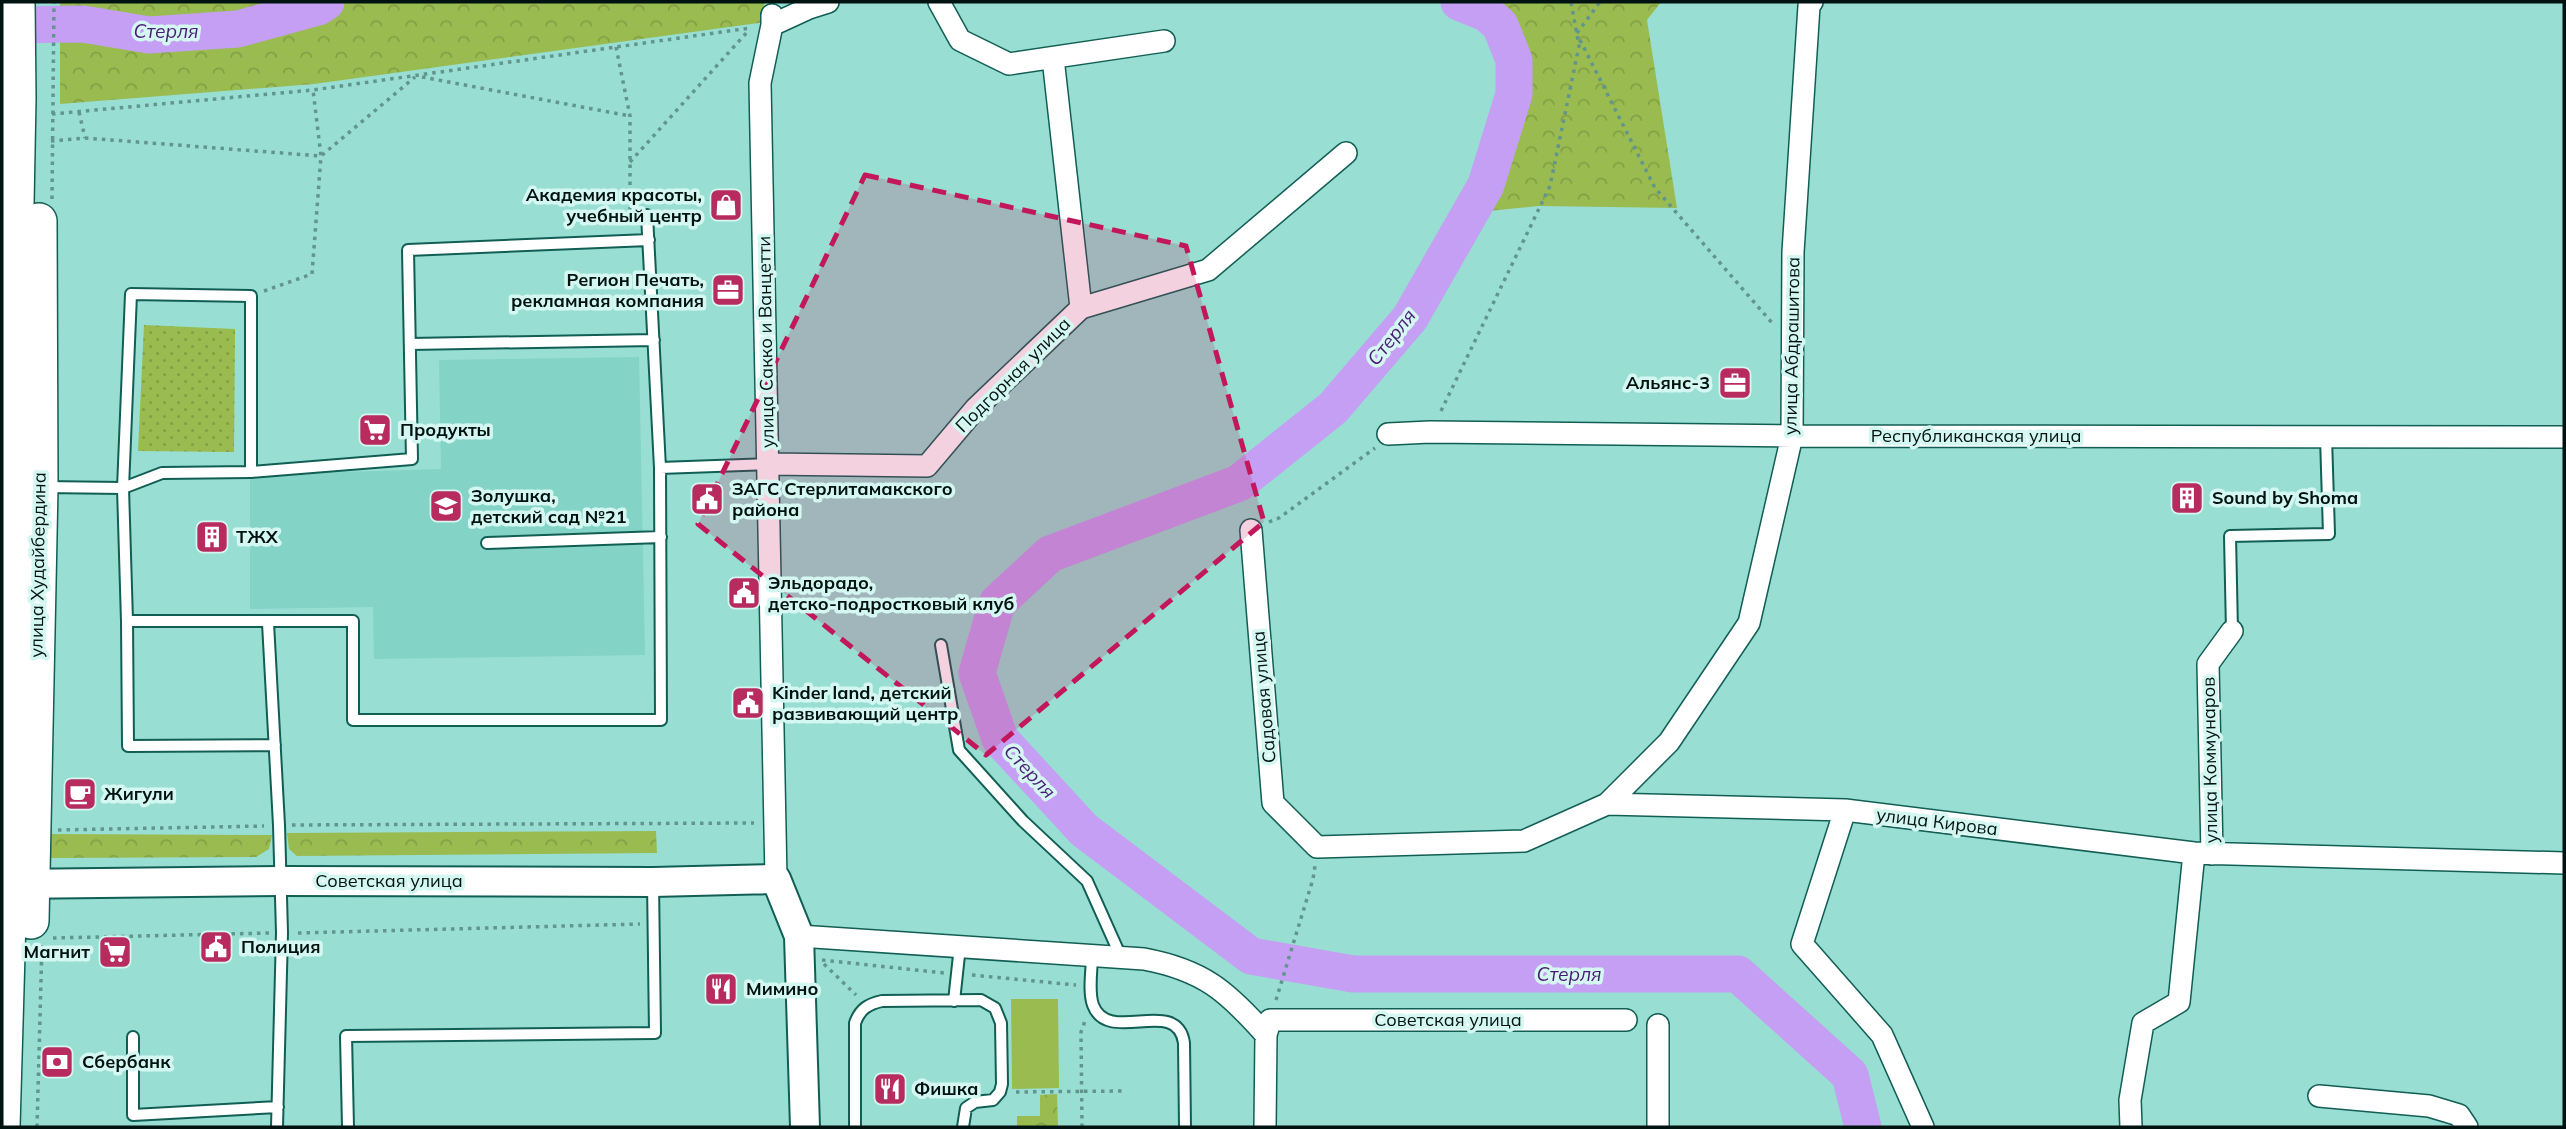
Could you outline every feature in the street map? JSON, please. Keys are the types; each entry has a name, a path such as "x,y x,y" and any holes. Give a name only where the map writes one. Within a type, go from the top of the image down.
{"main road":[{"name":"улица Худайбердина","path":"2,1127 14,884 40,487 28,97 17,2"},
{"name":"улица Худайбердина","path":"23,1127 14,884 6,848 4,736 8,318 38,2"}],"street":[{"path":"772,20 828,2"},
{"path":"939,2 960,40 1009,64 1164,41"},
{"name":"улица Абдрашитова","path":"1607,804 1670,742 1749,623 1792,436 1793,252 1809,3"},
{"name":"улица Сакко и Ванцетти","path":"772,20 760,83 776,879 799,936 805,1127"},
{"path":"1053,58 1081,308"},
{"name":"Подгорная улица","path":"769,464 927,466 976,408 1081,308 1208,271 1346,153"},
{"name":"Республиканская улица","path":"1388,433 2564,437"},
{"name":"Садовая улица","path":"1251,530 1273,803 1317,847"},
{"name":"улица Коммунаров","path":"2131,1127 2130,1100 2143,1023 2179,1002 2203,854 2208,664 2232,631"},
{"name":"улица Кирова","path":"1317,847 1524,841 1607,804 1845,810 2203,854 2564,863"},
{"path":"1845,810 1802,944 1882,1035 1923,1127"},
{"name":"Советская улица","path":"14,884 280,881 653,882 776,879"},
{"path":"799,936 1121,957 1165,963 1206,979 1237,1003 1270,1021 1265,1127"},
{"name":"Советская улица","path":"1270,1021 1626,1020"},
{"path":"1658,1025 1658,1127"},
{"path":"2319,1096 2429,1106 2459,1115 2467,1127"}],"lane":[{"path":"127,621 353,621 353,720 661,720 660,468 647,215"},
{"path":"40,487 123,488 162,473 251,472 412,460 408,250 649,240"},
{"path":"251,472 251,296 131,294 123,488 128,746 275,745"},
{"path":"410,345 654,340"},
{"path":"2232,631 2230,537 2329,534 2326,437"},
{"path":"660,468 769,464"},
{"path":"487,543 660,537"},
{"path":"268,623 282,933 277,1127"},
{"path":"941,645 959,750 1023,821 1087,881 1121,957"},
{"path":"348,1127 346,1036 655,1033 653,882"},
{"path":"954,1001 960,946"},
{"path":"1091,955 1092,1003 1106,1019 1113,1022 1169,1021 1181,1030 1184,1042 1185,1127"},
{"path":"855,1127 857,1016 867,1006 882,1001 981,1000 995,1008 999,1014 1002,1047 1000,1092 993,1100 975,1102 966,1108 963,1127"},
{"path":"133,1037 133,1115 278,1107"}],"path":[{"path":"54,2 51,114 313,90 750,28 772,20"},
{"path":"1430,432 1550,186 1579,46 1570,2"},
{"path":"1577,34 1600,2"},
{"path":"630,162 750,28"},
{"path":"1577,34 1655,188 1793,346"},
{"path":"616,47 630,116 631,241"},
{"path":"416,76 630,116"},
{"path":"51,141 85,138 321,156 416,76"},
{"path":"251,296 312,274 321,156 313,90"},
{"path":"79,112 85,138"},
{"path":"1251,530 1291,510 1370,453 1388,433"},
{"path":"45,830 279,825 759,823 776,828"},
{"path":"1270,1021 1313,879"},
{"path":"37,1127 42,939 653,923"},
{"path":"820,960 867,1006"},
{"path":"1082,1127 1081,1032 1085,1020 1096,1010"},
{"path":"1000,1092 1123,1091"}],"highlighted area":[{"path":"865,175 1186,246 1264,522 986,755 698,524"}],"shaded area":[{"name":"Золушка, детский сад №21","path":"639,357 645,655 374,659 373,607 250,609 250,475 441,469 439,360"}],"green space":[{"path":"60,2 313,2 237,25 150,29 60,19"},
{"path":"346,2 764,2 765,22 314,84 60,104 60,37 170,41 243,36 279,29 313,18"},
{"path":"1483,2 1661,2 1647,20 1677,208 1539,206 1488,211 1524,96 1525,52 1503,11"},
{"path":"144,325 235,329 234,452 138,451"},
{"path":"656,831 657,853 297,856 289,849 287,833"},
{"path":"51,834 272,835 269,849 256,857 51,858"},
{"path":"1011,999 1058,999 1059,1088 1012,1089"},
{"path":"1057,1094 1058,1127 1017,1127 1017,1116 1040,1116 1040,1095"}],"waterway":[{"name":"Стерля","path":"2,25 83,24 149,35 238,29 318,7 326,2"},
{"name":"Стерля","path":"1459,2 1486,13 1500,25 1514,60 1514,94 1486,185 1410,318 1333,408 1239,483 1050,554 997,603 977,673 1000,739 1084,830 1251,956 1353,974 1738,974 1850,1075 1863,1127"}],"place":[{"name":"Академия красоты, учебный центр","path":"726,205"},
{"name":"Регион Печать, рекламная компания","path":"728,290"},
{"name":"Альянс-3","path":"1735,383"},
{"name":"Продукты","path":"375,430"},
{"name":"Sound by Shoma","path":"2187,498"},
{"name":"ЗАГС Стерлитамакского района","path":"707,499"},
{"name":"Золушка, детский сад №21","path":"446,506"},
{"name":"ТЖХ","path":"212,537"},
{"name":"Эльдорадо, детско-подростковый клуб","path":"744,593"},
{"name":"Kinder land, детский развивающий центр","path":"748,703"},
{"name":"Жигули","path":"80,794"},
{"name":"Полиция","path":"216,947"},
{"name":"Магнит","path":"115,952"},
{"name":"Мимино","path":"721,989"},
{"name":"Сбербанк","path":"57,1062"},
{"name":"Фишка","path":"890,1089"}]}
